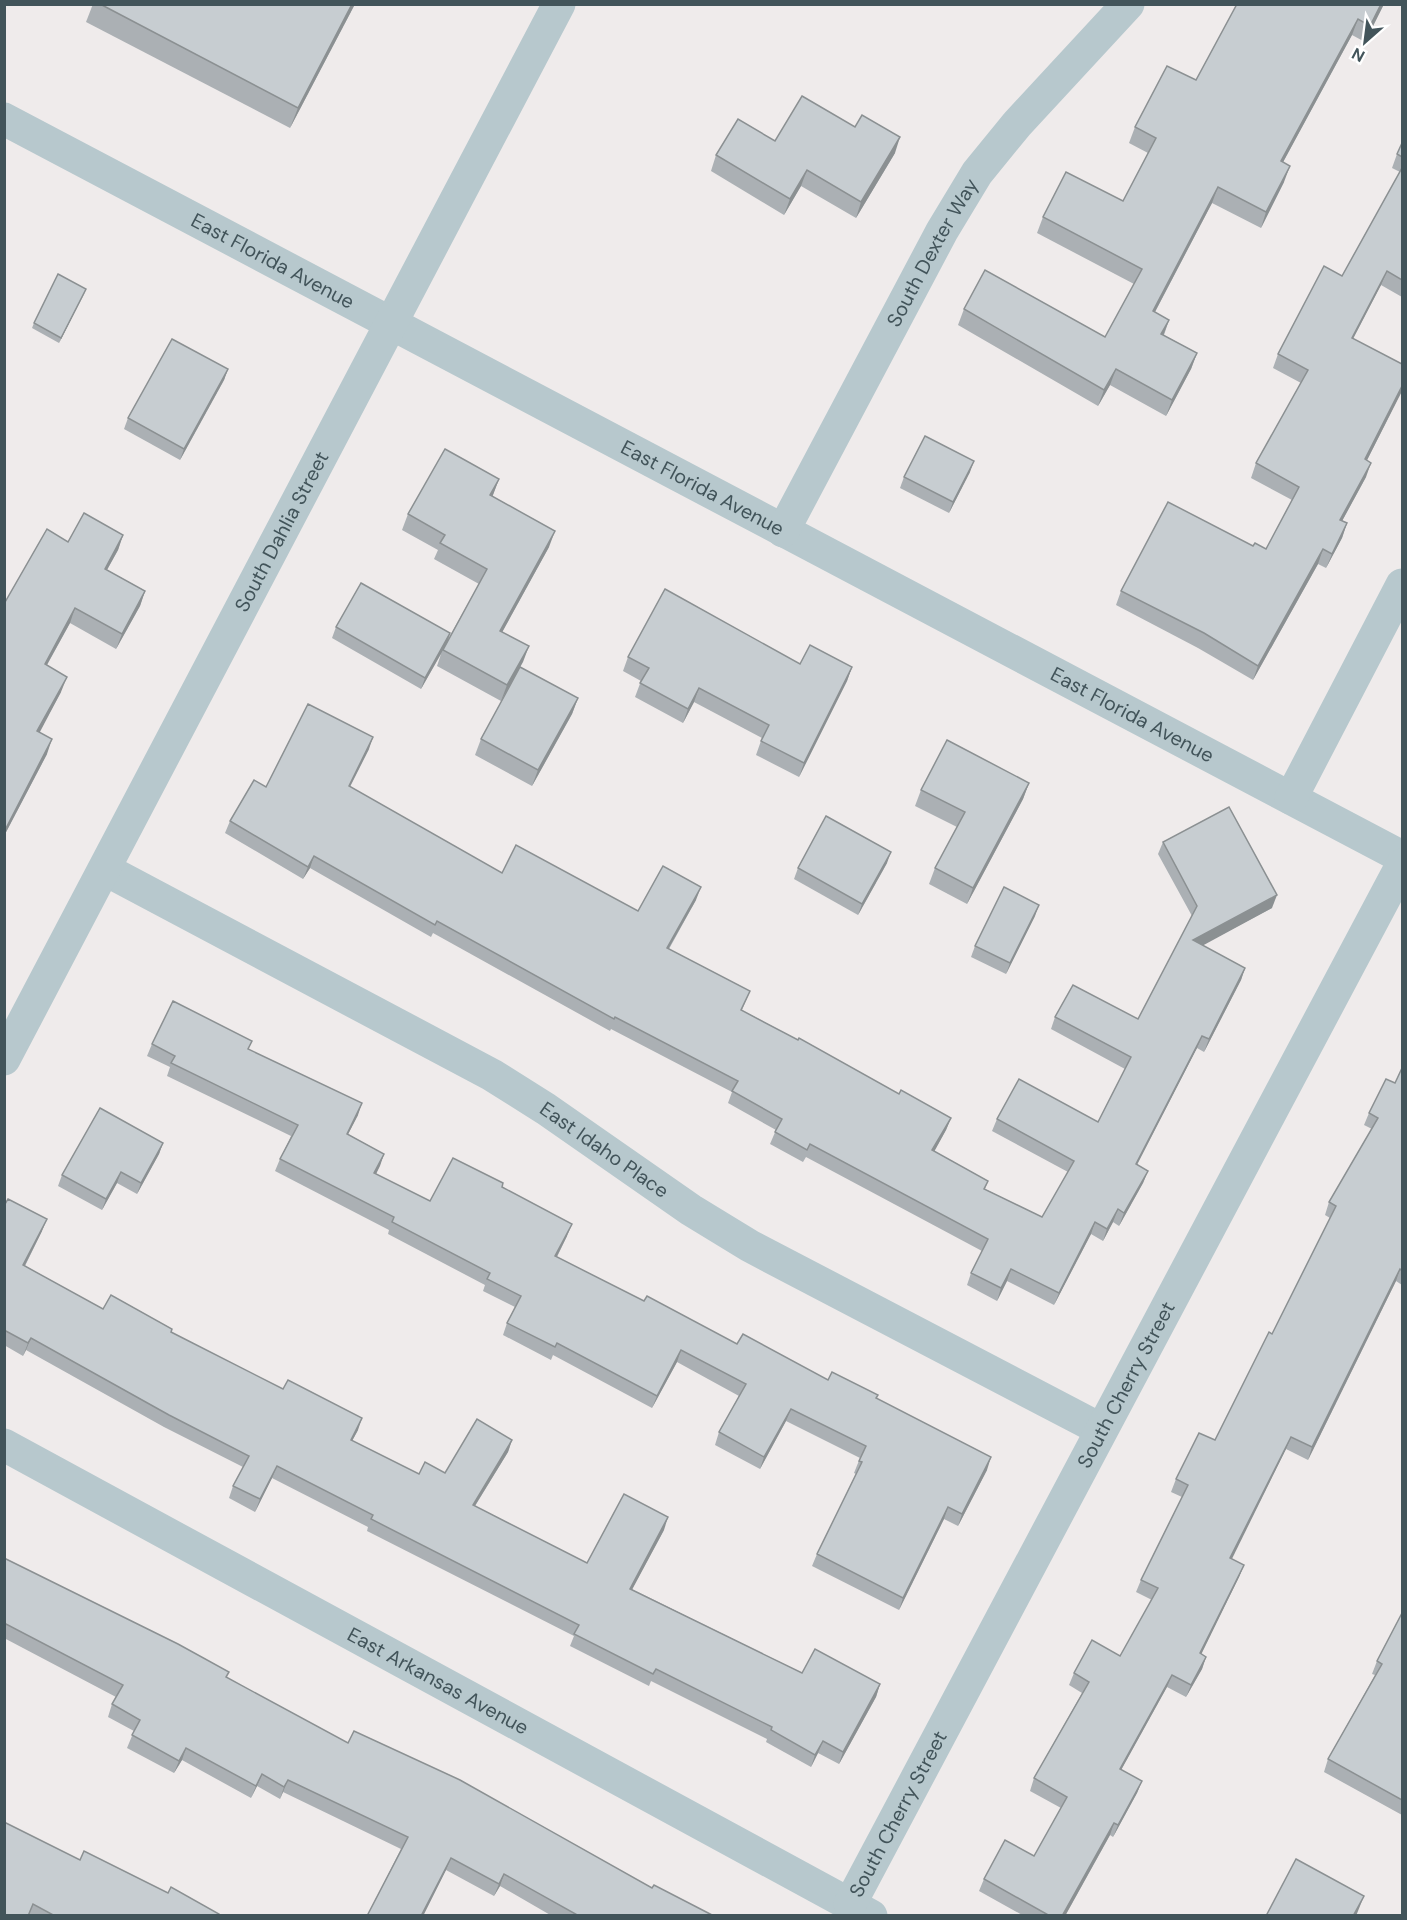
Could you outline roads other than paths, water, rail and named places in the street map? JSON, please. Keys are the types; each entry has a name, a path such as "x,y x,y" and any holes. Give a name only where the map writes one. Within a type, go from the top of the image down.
{"street":[{"name":"South Dahlia Street","path":"4,1059 106,870 559,4"},
{"name":"South Dexter Way","path":"783,531 942,231 977,173 1017,124 1128,4"},
{"name":"East Florida Avenue","path":"4,119 392,326 1402,857"},
{"path":"1291,798 1402,585"},
{"name":"South Cherry Street","path":"860,1910 1100,1429 1402,865"},
{"name":"East Idaho Place","path":"106,870 492,1075 546,1109 691,1210 750,1246 1100,1429"},
{"name":"East Arkansas Avenue","path":"4,1445 860,1910"}]}
